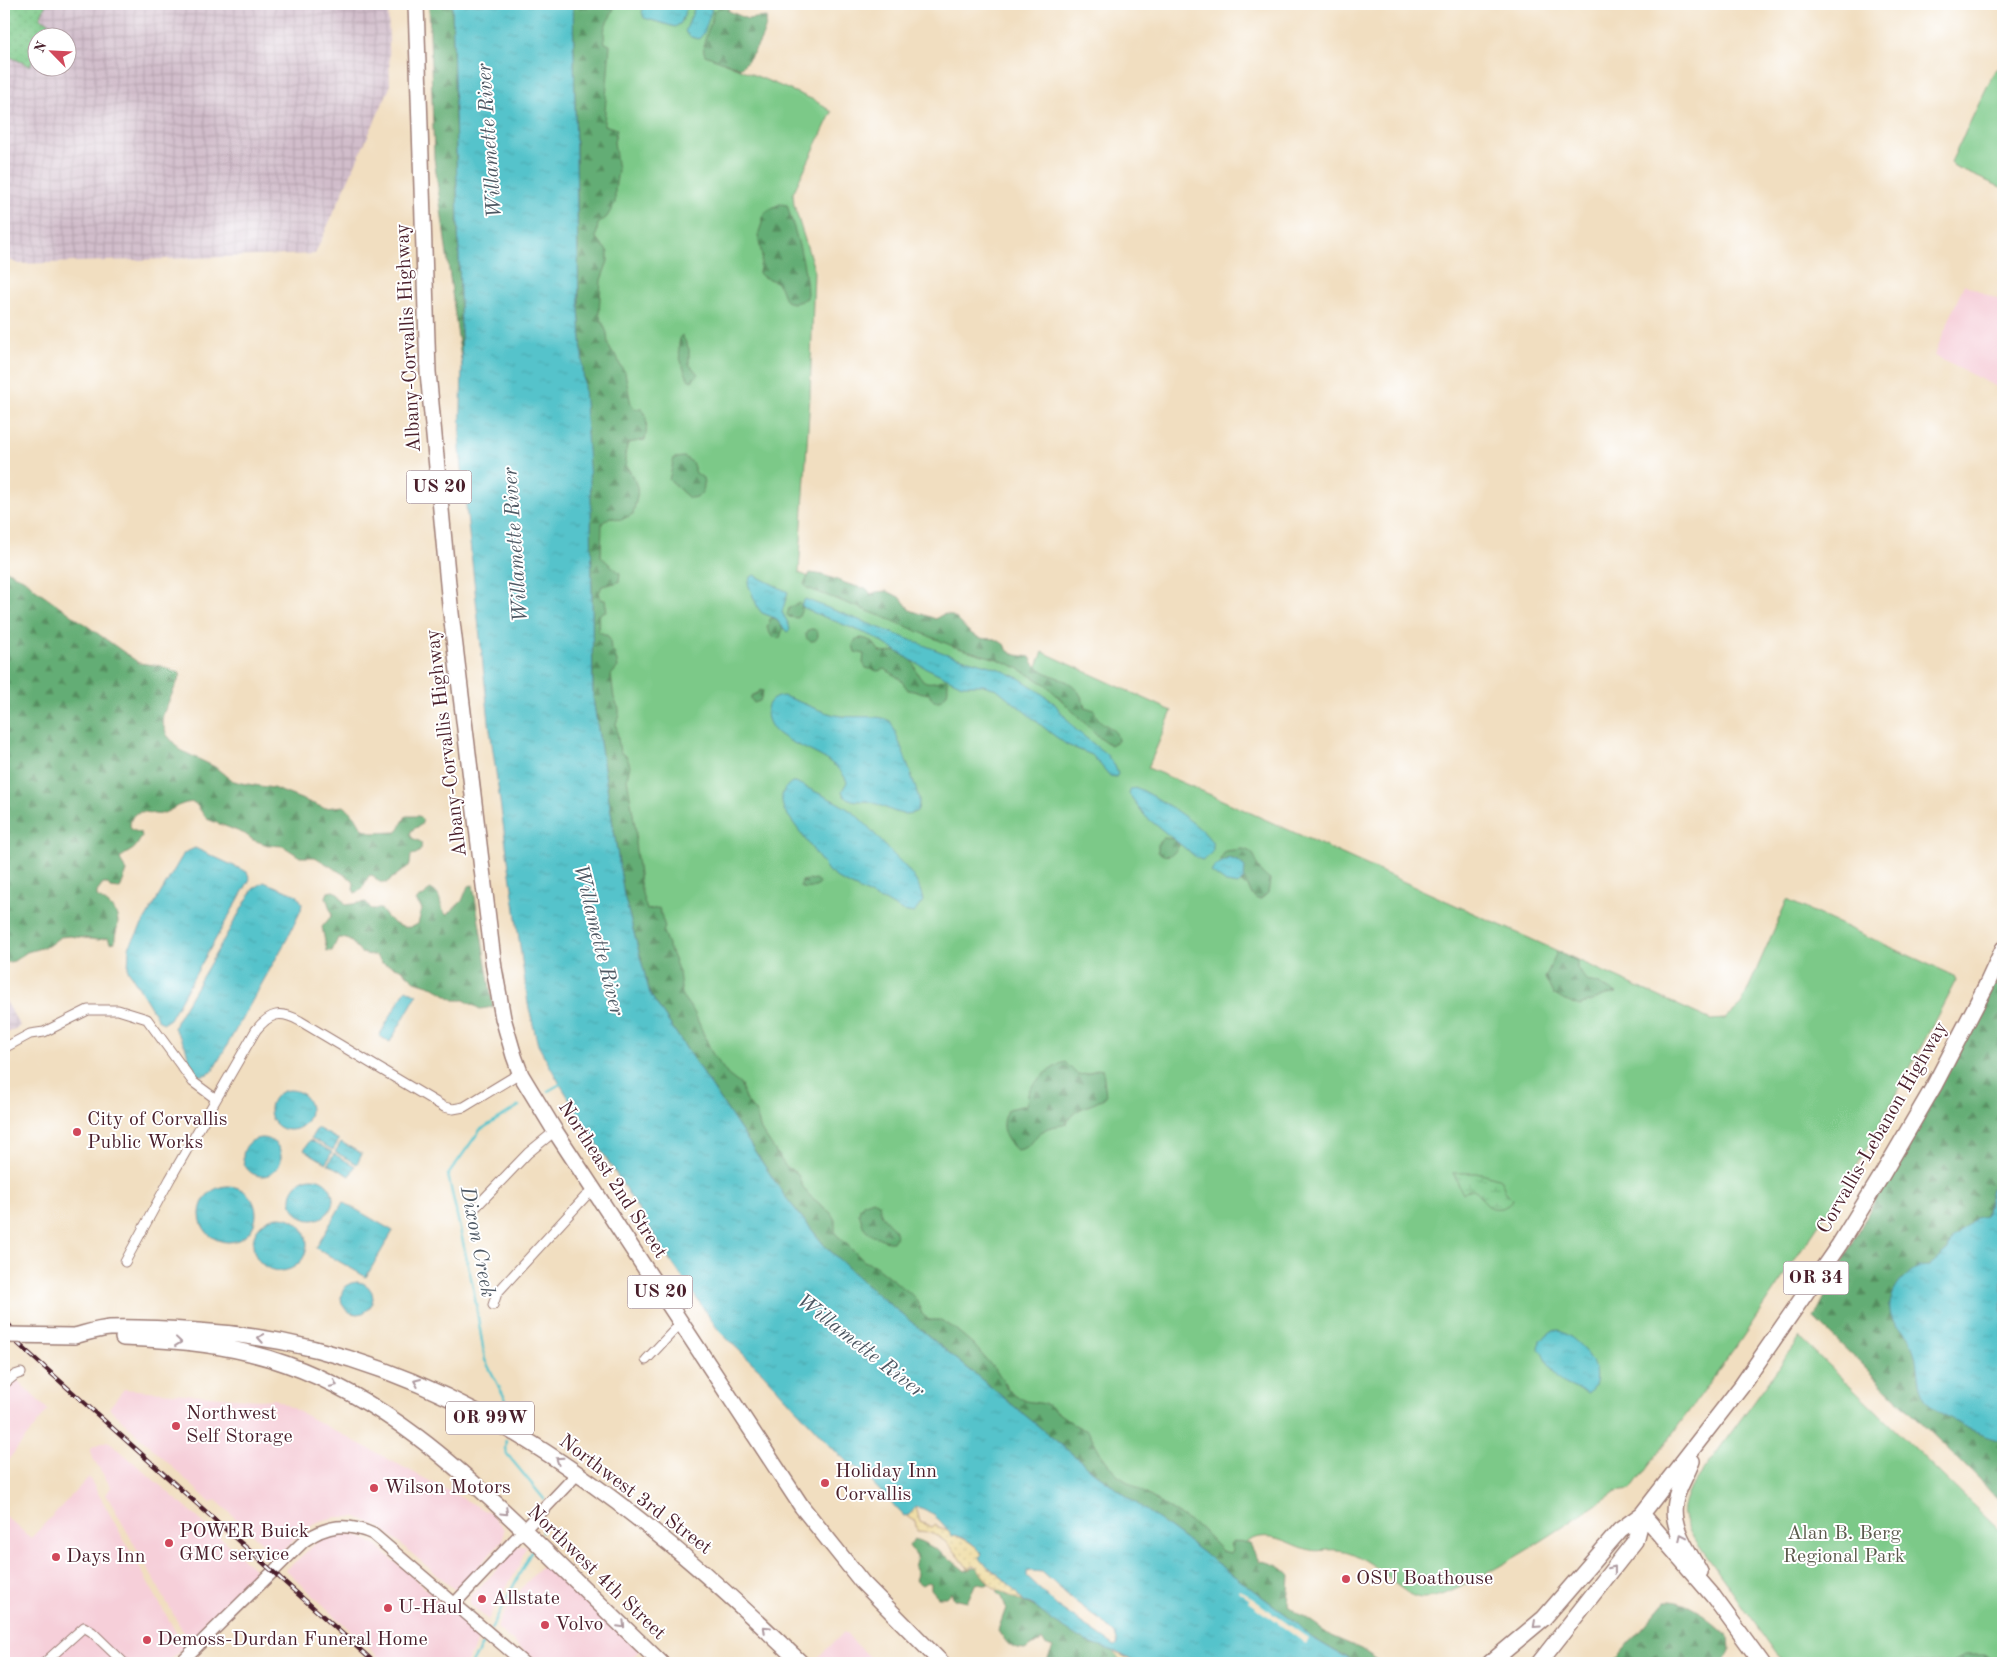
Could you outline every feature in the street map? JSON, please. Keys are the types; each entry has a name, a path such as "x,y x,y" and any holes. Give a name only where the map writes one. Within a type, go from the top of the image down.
{"highway":[{"name":"Albany-Corvallis Highway","path":"416,4 428,372 450,605 494,968"},
{"name":"Corvallis-Lebanon Highway","path":"1642,1514 1696,1448 1754,1369 1843,1237 1934,1086 2003,949"},
{"name":"Northeast 2nd Street","path":"494,968 507,1034 522,1075 555,1131 802,1506 828,1541 872,1593 942,1663"},
{"name":"Northwest 3rd Street","path":"74,1336 108,1328 212,1332 272,1340 342,1356 404,1377 476,1410 510,1429 578,1473 674,1546 801,1663"},
{"name":"OR 99W","path":"4,1334 74,1336"},
{"name":"Northwest 4th Street","path":"74,1336 172,1341 208,1345 257,1355 320,1377 374,1406 466,1476 660,1663"},
{"name":"OR 34","path":"1696,1448 1692,1463 1676,1501 1675,1518 1681,1537 1713,1596"},
{"name":"OR 34","path":"1642,1514 1713,1596 1762,1663"},
{"path":"1490,1663 1544,1618 1620,1530 1642,1514"},
{"path":"1539,1663 1635,1541 1642,1514"}],"street":[{"path":"4,1048 30,1034 44,1032 88,1010 118,1010 147,1019 193,1082 216,1099"},
{"path":"125,1262 256,1030 264,1021 278,1014 290,1016 300,1021 444,1107 453,1109 464,1107 516,1076 522,1075"},
{"path":"476,1207 528,1153 555,1131"},
{"path":"493,1305 497,1293 585,1197 594,1190"},
{"path":"646,1360 680,1323"},
{"path":"4,1384 15,1375 21,1373"},
{"path":"455,1603 578,1473"},
{"path":"180,1663 304,1541 325,1529 340,1526 352,1526 372,1534 524,1663"},
{"path":"44,1663 84,1627 92,1632 124,1663"}],"shaded area":[{"path":"4,4 388,4 390,87 315,254 19,264 4,258"},
{"path":"1964,284 2003,302 2003,390 1934,356"},
{"path":"4,998 20,1026 4,1035"},
{"path":"16,1379 48,1410 4,1465 4,1393"},
{"path":"124,1389 258,1400 275,1399 490,1513 504,1529 503,1540 459,1588 455,1590 383,1529 357,1517 337,1517 320,1521 303,1531 277,1557 216,1500 211,1503 109,1408"},
{"path":"107,1441 227,1543 260,1575 190,1644 106,1494 111,1487 90,1451 92,1447"},
{"path":"89,1477 184,1647 167,1663 4,1663 4,1515 31,1538"},
{"name":"U-Haul","path":"343,1533 360,1536 376,1545 480,1636 467,1663 385,1663 286,1570 317,1542 329,1536"},
{"path":"520,1546 526,1546 519,1567 488,1620 470,1604 470,1597 505,1561 504,1559"},
{"path":"547,1561 639,1651 627,1663 538,1663 497,1628 502,1616 525,1584"},
{"path":"844,1632 876,1663 820,1663 816,1660"}],"green space":[{"path":"4,4 46,4 40,18 50,23 48,28 28,28 28,65 4,54"},
{"path":"429,4 452,4 462,367 434,158"},
{"path":"573,4 615,4 604,30 605,43 610,45 604,125 617,129 614,142 618,171 615,203 607,217 598,224 596,238 608,252 608,261 601,280 599,314 607,333 611,351 617,356 625,372 631,405 635,409 642,409 646,424 645,440 628,443 626,451 625,463 637,487 633,514 621,520 610,517 602,523 601,557 620,573 619,582 602,586 599,593 600,599 605,600 607,611 602,612 599,616 598,631 608,636 618,667 611,675 614,698 619,709 616,724 620,752 627,757 630,766 627,778 636,832 635,843 641,890 647,910 659,908 665,927 663,932 679,972 682,996 694,1012 712,1053 728,1075 741,1085 745,1099 756,1113 761,1130 786,1167 798,1175 809,1195 831,1213 835,1220 835,1233 864,1261 874,1265 910,1293 916,1299 922,1314 929,1320 941,1320 973,1344 1002,1378 1007,1389 1025,1401 1046,1404 1075,1425 1089,1432 1101,1454 1117,1475 1201,1529 1222,1551 1230,1553 1232,1550 1230,1544 1235,1542 1240,1541 1250,1544 1259,1561 1276,1565 1290,1576 1288,1606 1331,1636 1361,1649 1382,1663 1356,1663 1311,1637 1296,1622 1093,1471 865,1284 824,1245 784,1195 650,994 624,895 593,698 591,519 579,306"},
{"path":"574,4 729,4 723,62 814,100 832,112 793,193 794,205 814,269 810,396 799,573 1036,668 1043,652 1172,711 1148,768 1711,1020 1725,1019 1741,1005 1787,900 1954,976 1956,980 1896,1095 1848,1181 1736,1347 1631,1490 1615,1492 1510,1560 1456,1589 1431,1598 1417,1597 1403,1590 1377,1568 1359,1556 1341,1550 1310,1550 1268,1537 1252,1539 1244,1544 1227,1571 824,1245 784,1195 650,994 593,698 591,519 577,231"},
{"path":"720,7 747,19 766,17 765,30 758,45 749,59 740,68 705,55 705,39 713,11"},
{"path":"2003,60 2003,188 1954,167 1951,162 1995,70 2000,68"},
{"path":"780,204 787,205 800,251 807,286 807,298 792,303 786,301 777,283 763,277 759,273 762,256 758,235 762,216 768,210"},
{"path":"682,335 689,349 689,364 698,374 692,381 689,380 680,358 679,346"},
{"path":"684,457 692,462 696,473 703,478 703,490 697,497 689,498 669,480 674,458"},
{"path":"4,568 27,582 139,663 161,666 181,674 163,714 162,722 167,735 180,750 215,767 231,780 273,788 324,808 344,806 355,816 362,828 372,833 397,832 406,816 419,816 423,820 421,825 412,830 410,834 412,838 421,842 421,849 418,853 411,855 410,865 386,883 382,883 370,875 363,888 355,893 353,880 315,857 300,857 283,846 268,845 253,840 245,834 207,819 195,803 182,804 161,814 140,812 135,814 130,826 132,830 141,833 142,837 135,848 121,858 121,863 127,871 120,889 110,888 108,884 103,884 97,892 97,897 111,907 116,914 118,925 115,942 110,943 108,938 98,940 70,936 60,937 48,946 27,952 14,961 4,963 4,595 6,590 4,588"},
{"path":"810,573 866,588 871,594 887,591 901,598 910,610 936,619 947,614 976,636 995,639 1005,645 1008,651 1016,655 1030,657 1035,665 1043,671 1071,684 1081,696 1085,707 1094,710 1100,720 1116,733 1118,741 1111,745 1101,739 1045,684 1016,667 997,659 955,647 807,588 804,584"},
{"path":"799,603 803,607 798,618 789,617 787,615 789,608"},
{"path":"775,618 783,628 780,638 772,637 767,628 770,619"},
{"path":"812,629 818,635 812,641 806,635"},
{"path":"862,638 872,641 880,652 896,651 910,656 918,674 924,681 936,682 947,680 948,690 946,695 939,701 934,701 929,694 908,690 900,679 885,669 878,671 866,668 863,663 864,654 855,652 853,645 856,639"},
{"path":"760,690 763,691 760,701 754,703 751,696"},
{"path":"1163,838 1175,839 1179,845 1170,855 1158,852 1158,844"},
{"path":"1243,849 1252,853 1260,871 1270,880 1268,893 1261,899 1257,899 1252,895 1248,886 1241,883 1244,879 1230,858 1220,860 1225,851"},
{"path":"815,879 819,882 819,885 813,888 800,887 802,881"},
{"path":"473,885 493,1007 480,1009 464,1000 454,1000 434,987 415,981 401,969 382,963 376,956 361,953 349,940 338,938 332,951 327,951 322,927 332,915 326,897 328,892 338,893 346,905 366,902 371,909 381,909 392,922 402,927 407,927 418,924 422,909 416,901 430,889 438,895 442,909 447,915 462,901 468,886"},
{"path":"2003,951 2003,1503 1814,1318"},
{"path":"1557,952 1577,961 1577,968 1587,981 1597,983 1617,993 1603,996 1580,1006 1565,1001 1553,994 1545,978"},
{"path":"1065,1062 1078,1075 1087,1074 1097,1069 1103,1070 1106,1096 1074,1113 1066,1124 1046,1129 1030,1145 1017,1150 1009,1141 1004,1131 1003,1121 1008,1109 1026,1105 1029,1091 1041,1077"},
{"path":"1453,1173 1481,1173 1498,1178 1501,1180 1505,1191 1513,1199 1505,1207 1493,1208 1486,1204 1475,1190 1472,1189 1463,1194"},
{"path":"873,1200 879,1203 882,1215 895,1231 896,1235 893,1242 868,1233 863,1226 859,1213 860,1208 863,1204"},
{"name":"Alan B. Berg Regional Park","path":"1800,1338 2003,1534 2003,1663 1783,1663 1694,1538 1684,1514 1685,1503 1690,1489"},
{"path":"914,1539 934,1548 965,1571 973,1568 979,1569 989,1585 979,1583 975,1585 967,1602 954,1599 951,1592 946,1597 938,1597 931,1589 931,1583 927,1582 922,1585 915,1580 917,1574 914,1568 917,1557 909,1546"},
{"path":"999,1590 1010,1592 1018,1599 1113,1645 1115,1652 1130,1663 1046,1663 1053,1647 1045,1644 1042,1639 1038,1644 1032,1645 1025,1650 1012,1647 998,1630 1006,1608 1002,1597 996,1592"},
{"path":"1666,1601 1692,1607 1729,1636 1730,1651 1723,1663 1612,1663"},
{"path":"1963,1654 1985,1654 1997,1663 1951,1663"}],"sand":[{"path":"916,1507 920,1522 932,1527 936,1524 938,1528 948,1531 952,1536 955,1535 968,1541 979,1549 990,1569 1005,1580 1024,1602 993,1588 975,1566 971,1566 969,1570 948,1544 941,1539 926,1532 917,1531 915,1521 907,1516"},
{"path":"1115,1652 1136,1663 1123,1662"}],"water":[{"name":"Willamette River","path":"452,4 573,4 579,306 591,498 593,698 624,895 650,994 784,1195 824,1245 865,1284 1093,1471 1296,1622 1311,1637 1355,1663 1136,1663 1119,1653 1086,1642 1051,1620 1031,1604 1024,1602 1005,1580 980,1560 982,1554 977,1548 963,1538 955,1535 952,1536 941,1522 927,1510 916,1507 909,1515 904,1516 863,1473 838,1454 763,1373 719,1331 666,1254 560,1084 538,1045 528,1004 489,722 460,449 462,367","holes":["1027,1572 1042,1572 1072,1599 1104,1623 1115,1634 1118,1644 1115,1646 1057,1606 1027,1577"]},
{"path":"645,4 688,4 681,23 675,27 644,18 642,12"},
{"path":"696,4 702,4 712,9 704,33 699,39 691,37 685,32"},
{"path":"754,575 788,592 782,612 789,625 790,630 787,632 775,618 762,613 758,608 748,584 750,578"},
{"path":"805,599 944,653 997,668 1019,678 1054,703 1075,729 1106,754 1115,766 1118,774 1116,777 1110,776 1092,755 1067,745 997,689 983,685 962,685 916,663 872,636 807,610 801,605"},
{"path":"783,696 834,715 880,718 890,721 919,799 917,811 905,814 899,813 871,802 854,800 844,796 842,791 847,782 835,766 826,759 785,739 777,733 769,722 767,717 768,705 776,698"},
{"path":"792,782 796,782 851,811 902,863 916,880 923,901 914,913 902,911 840,880 829,872 784,810 782,794"},
{"path":"1137,788 1155,797 1203,831 1213,846 1210,854 1202,860 1197,858 1146,817 1129,794 1131,789"},
{"path":"195,848 247,872 250,879 170,1019 164,1023 159,1021 128,970 129,947 184,853"},
{"path":"1229,858 1238,861 1245,867 1244,879 1238,885 1226,883 1211,872 1215,866"},
{"path":"264,882 297,895 302,903 301,910 287,939 212,1072 198,1075 191,1069 185,1046 174,1028 176,1022 253,889"},
{"path":"406,989 417,995 390,1042 379,1036"},
{"path":"294,1090 301,1093 307,1099 310,1110 309,1118 301,1127 294,1130 286,1130 279,1127 271,1118 270,1106 273,1099 282,1091"},
{"path":"317,1128 339,1140 333,1150 311,1138"},
{"path":"262,1138 276,1143 281,1157 276,1171 262,1176 248,1171 243,1157 248,1143"},
{"path":"310,1140 332,1152 326,1163 304,1150"},
{"path":"341,1142 362,1154 357,1164 335,1152"},
{"path":"334,1154 355,1166 350,1176 328,1164"},
{"path":"316,1178 324,1181 330,1187 333,1199 330,1211 324,1217 308,1220 300,1217 294,1211 291,1195 294,1187 300,1181"},
{"path":"222,1186 234,1186 248,1194 256,1208 254,1225 248,1234 234,1242 222,1242 212,1237 205,1230 200,1220 200,1208 205,1198 212,1191"},
{"path":"1998,1187 2003,1191 2003,1440 1984,1435 1961,1425 1932,1407 1923,1395 1919,1383 1916,1358 1911,1343 1904,1331 1894,1322 1890,1310 1891,1298 1899,1283 1914,1270 1929,1266 1948,1250 1952,1238 1975,1218 1985,1216 1991,1188"},
{"path":"343,1202 393,1231 366,1277 316,1248"},
{"path":"275,1217 285,1217 295,1221 303,1229 307,1244 303,1259 295,1267 285,1271 275,1271 265,1267 257,1259 253,1249 253,1239 257,1229 265,1221"},
{"path":"357,1282 363,1283 368,1287 372,1292 372,1304 368,1309 363,1313 357,1314 351,1313 346,1309 342,1304 341,1298 342,1292 346,1287 351,1283"},
{"path":"1559,1330 1575,1341 1590,1357 1596,1376 1594,1385 1588,1394 1558,1379 1539,1349 1540,1340 1552,1331"}],"pier":[{"path":"1239,1589 1309,1639 1306,1644 1249,1602 1250,1600 1238,1591"}],"waterway":[{"name":"Dixon Creek","path":"548,1091 562,1083"},
{"name":"Dixon Creek","path":"509,1410 506,1400 485,1360 473,1287 448,1175 480,1130 519,1106"},
{"name":"Dixon Creek","path":"506,1440 505,1449 507,1454 544,1499"},
{"name":"Dixon Creek","path":"542,1532 544,1521"},
{"name":"Dixon Creek","path":"491,1629 532,1550"},
{"name":"Dixon Creek","path":"472,1663 487,1636"}],"railway":[{"path":"4,1319 18,1336"},
{"path":"4,1331 375,1663"}],"place":[{"name":"City of Corvallis Public Works","path":"77,1132"},
{"name":"Northwest Self Storage","path":"176,1426"},
{"name":"Holiday Inn Corvallis","path":"825,1483"},
{"name":"Wilson Motors","path":"374,1488"},
{"name":"POWER Buick GMC service","path":"169,1543"},
{"name":"Days Inn","path":"56,1557"},
{"name":"OSU Boathouse","path":"1346,1579"},
{"name":"Allstate","path":"482,1599"},
{"name":"U-Haul","path":"388,1608"},
{"name":"Volvo","path":"545,1625"},
{"name":"Demoss-Durdan Funeral Home","path":"147,1640"}]}
